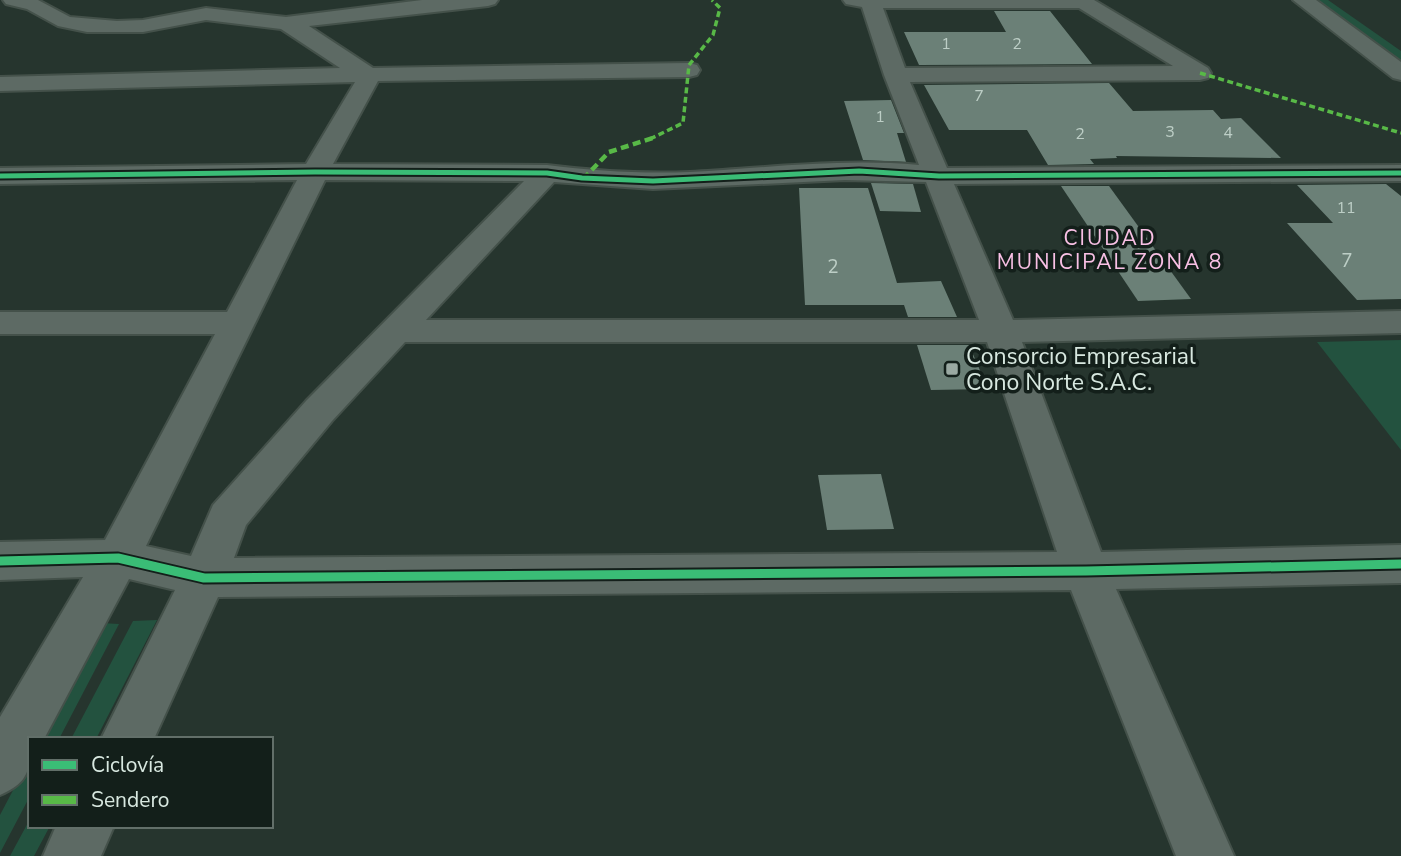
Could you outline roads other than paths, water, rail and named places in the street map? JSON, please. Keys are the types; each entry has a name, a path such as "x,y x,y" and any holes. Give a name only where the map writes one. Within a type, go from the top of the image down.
{"street":[{"path":"13,0 34,5 52,17 87,26 143,26 200,7 286,23 309,32 352,68 370,75"},
{"path":"286,23 488,0"},
{"path":"1303,0 1401,72"},
{"path":"896,75 1200,73 1082,1 865,1 896,75 939,176 1000,330 1087,570 1205,856"},
{"path":"0,84 196,77 689,70"},
{"path":"0,768 118,558 236,323 315,172 370,75"},
{"path":"0,176 315,172 547,173 583,179 716,179 904,170 939,176 1401,173"},
{"path":"128,737 204,578 228,517 318,411 547,173"},
{"path":"395,331 1000,330 1401,322"},
{"path":"0,323 236,323"},
{"path":"0,561 118,558 204,578 1087,570 1401,564"},
{"path":"72,856 85,828"}],"place":[{"name":"Consorcio Empresarial Cono Norte S.A.C.","path":"952,369"}],"district":[{"name":"CIUDAD MUNICIPAL ZONA 8","path":"1110,250"}]}
